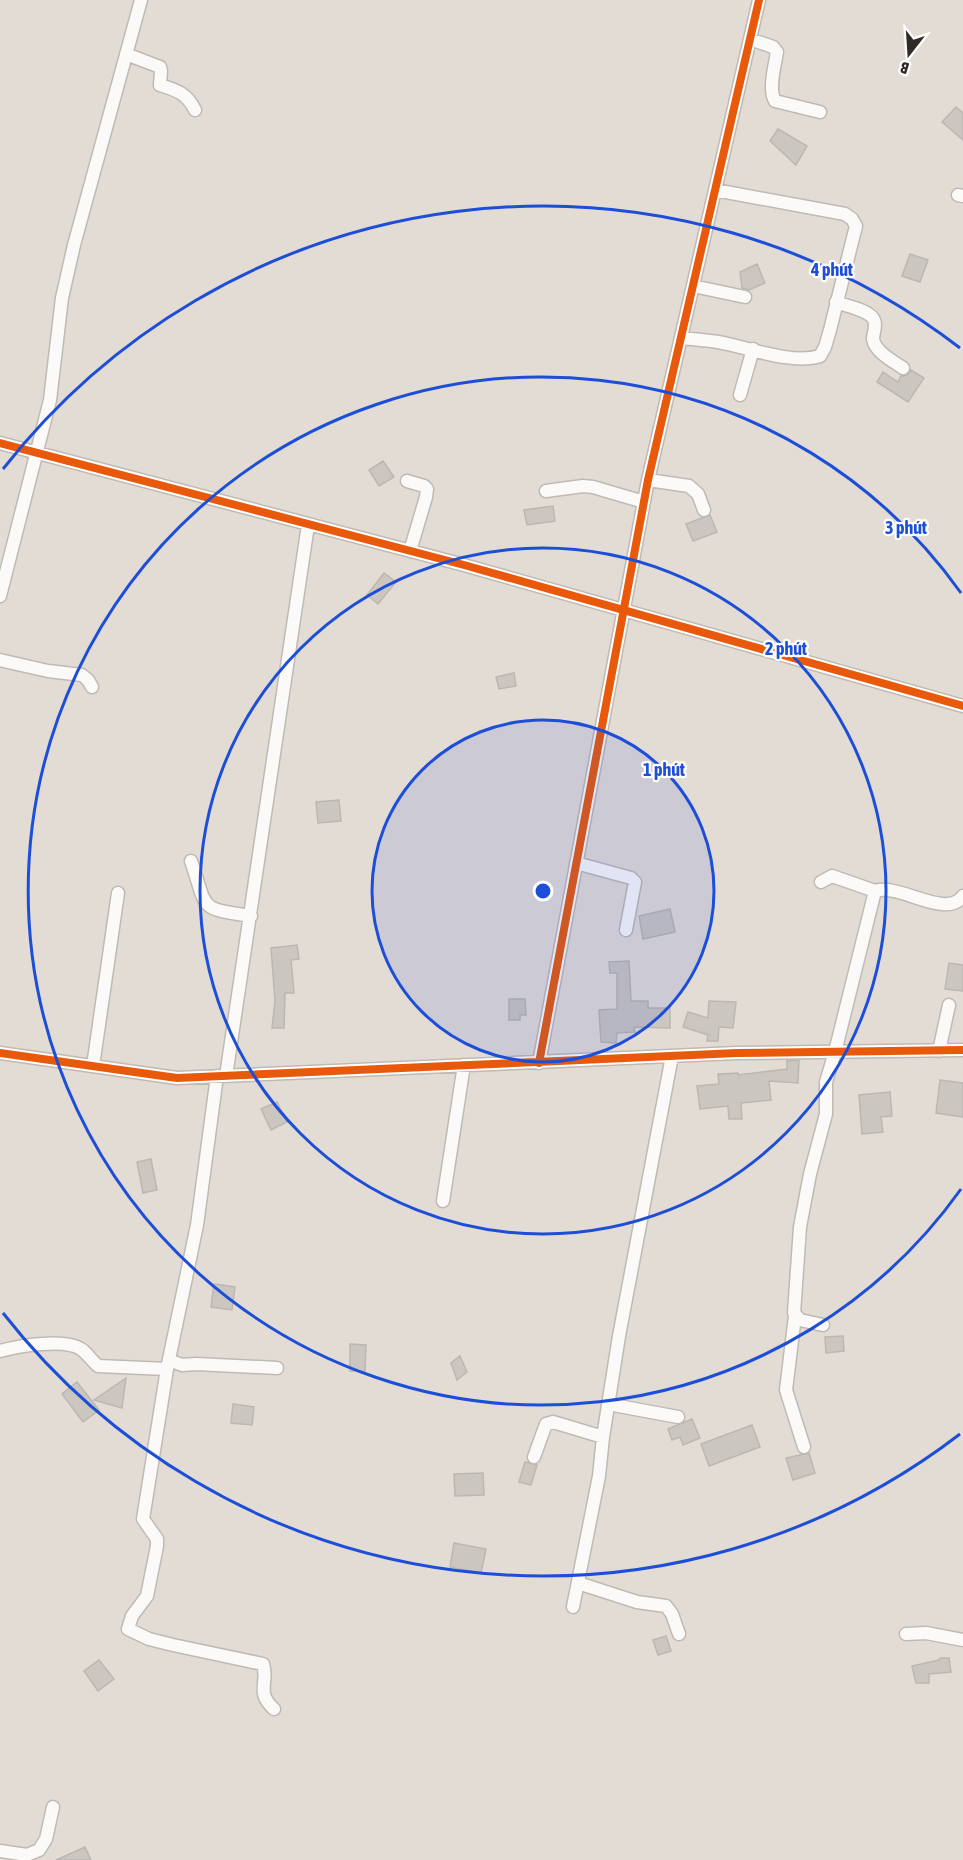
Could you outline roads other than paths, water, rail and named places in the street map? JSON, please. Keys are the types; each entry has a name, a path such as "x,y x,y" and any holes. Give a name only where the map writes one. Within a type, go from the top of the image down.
{"street":[{"path":"0,596 50,400 62,298 74,245 141,0"},
{"path":"539,1063 648,480 759,0"},
{"path":"750,39 773,47 777,52 772,88 776,100 820,112"},
{"path":"126,54 159,67 160,85 184,94 190,99 195,110"},
{"path":"681,338 717,342 789,357 810,359 820,356 828,339 856,226 845,214 715,190"},
{"path":"693,286 745,297"},
{"path":"836,302 869,314 874,319 873,337 877,348 903,368"},
{"path":"740,395 753,349"},
{"path":"0,443 410,551 963,706"},
{"path":"648,480 689,486 698,494 704,510"},
{"path":"406,481 427,489 410,551"},
{"path":"546,491 593,487 644,502"},
{"path":"274,1709 268,1704 262,1692 266,1672 263,1664 149,1639 128,1629 132,1616 147,1596 157,1546 157,1539 143,1519 168,1364 196,1225 251,916 308,525"},
{"path":"0,660 48,671 82,675 92,687"},
{"path":"191,861 202,901 214,910 251,916"},
{"path":"576,863 631,878 635,882 626,930"},
{"path":"821,882 832,876 874,891 885,889 941,905 954,904 963,897"},
{"path":"804,1447 786,1390 795,1316 800,1227 810,1174 826,1114 826,1082 874,891"},
{"path":"93,1066 118,893"},
{"path":"939,1051 949,1005"},
{"path":"0,1053 177,1078 672,1056 963,1050"},
{"path":"573,1607 599,1476 619,1336 672,1056"},
{"path":"444,1201 464,1065"},
{"path":"795,1316 800,1320 823,1325"},
{"path":"0,1351 19,1346 49,1344 82,1349 98,1366 196,1364 277,1368"},
{"path":"608,1404 678,1416"},
{"path":"534,1457 546,1424 553,1422 603,1437"},
{"path":"578,1583 637,1602 666,1606 672,1614 679,1634"},
{"path":"906,1635 926,1633 963,1640"},
{"path":"0,1851 27,1855 39,1850 46,1839 53,1807"}]}
